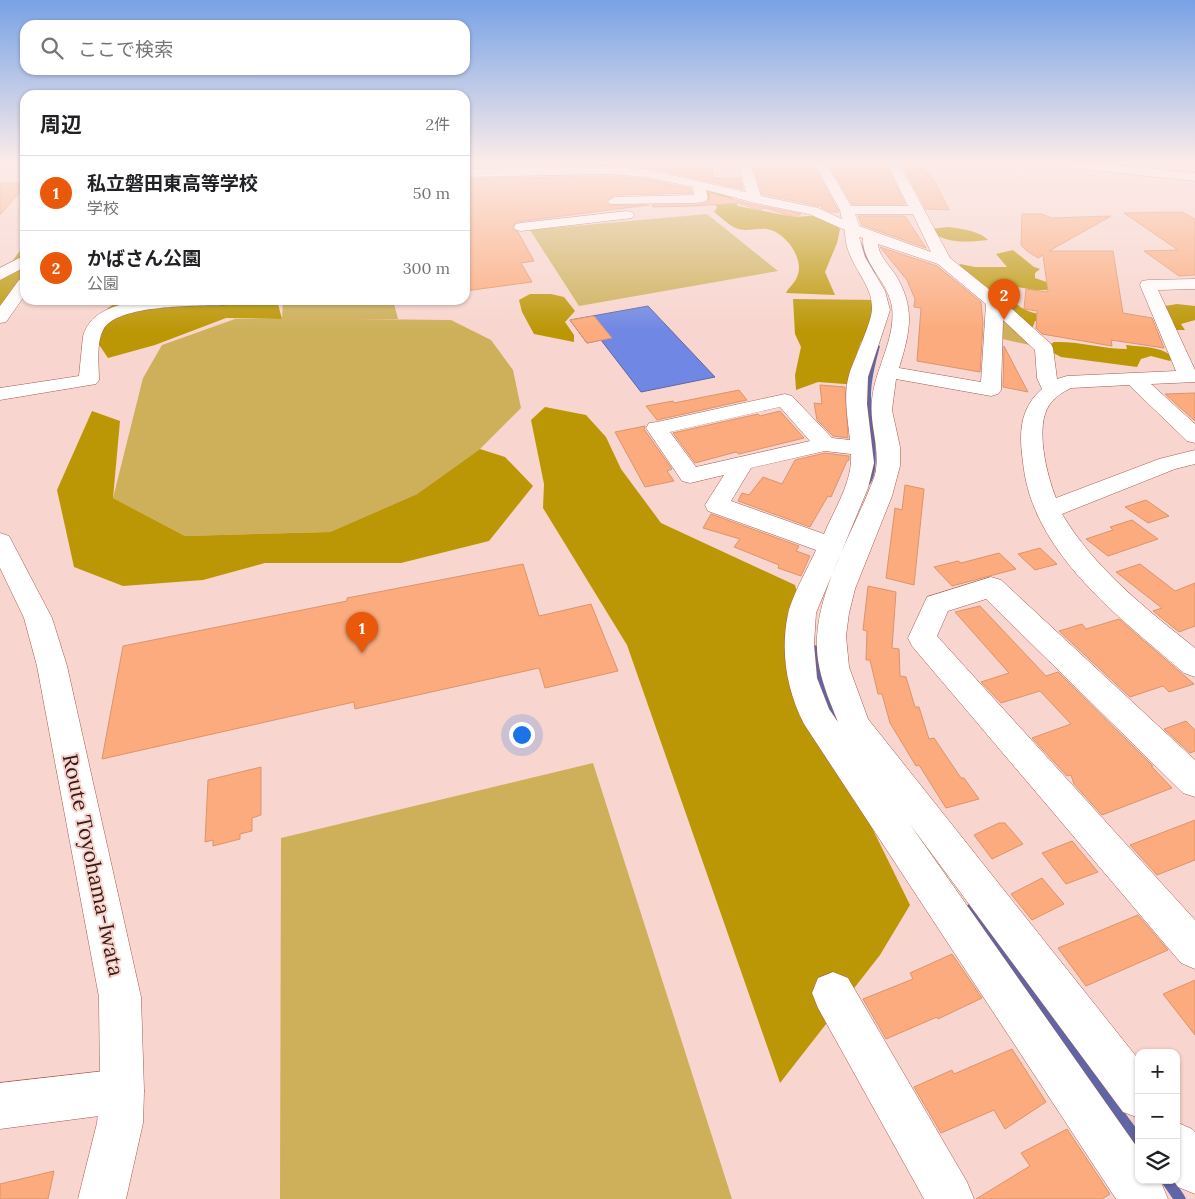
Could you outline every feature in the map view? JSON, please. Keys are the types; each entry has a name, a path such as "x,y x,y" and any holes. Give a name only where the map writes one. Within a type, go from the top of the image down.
{"street":[{"path":"521,226 605,219"},
{"path":"839,219 856,224 944,261 995,303 1044,348 1047,378 1052,389"},
{"path":"853,219 856,224 852,241 857,257 877,291 881,310 889,372 882,400 883,425 890,452 888,473 874,513 830,581 802,613 799,644 802,678 815,715 1144,1199"},
{"path":"856,224 879,219"},
{"path":"923,219 944,261"},
{"path":"0,275 20,263"},
{"path":"1195,284 1148,285 1192,376 1067,382 1052,389 1041,399 1031,424 1032,453 1048,510 1066,543 1093,577 1195,665"},
{"path":"0,318 20,290"},
{"path":"889,372 991,390 995,303"},
{"path":"0,394 89,380 94,331 99,322 120,311 144,305"},
{"path":"884,338 858,377 857,404 862,463 856,488 831,546 832,657 838,681 856,726 1137,1094"},
{"path":"1134,379 1195,436"},
{"path":"825,444 785,400 656,428 690,476 825,444 861,448"},
{"path":"1048,510 1167,464 1195,457"},
{"path":"744,463 717,505 831,546"},
{"name":"Route Toyohama-Iwata","path":"0,542 38,618 52,666 120,997 122,1092 120,1123 102,1199"},
{"path":"1195,782 991,587 937,604 922,638 1195,949"},
{"path":"833,993 950,1199"},
{"path":"0,1106 122,1092"}],"shaded area":[{"path":"652,219 713,219 778,271 579,306 530,230"},
{"path":"723,219 828,219 840,229 837,243 825,272 835,295 786,293 796,279 799,270 797,256 793,249 783,237 771,230 740,229 730,225"},
{"path":"947,227 975,232 988,240 966,242 949,240 942,238 931,229"},
{"path":"1013,250 1034,267 1040,269 1035,273 1035,278 1055,285 1054,290 1034,290 1006,285 1015,303 1030,312 1069,319 1072,328 1035,321 1031,332 959,267 960,264 975,267 1007,267 996,254"},
{"path":"20,251 20,282 3,305 0,305 0,278"},
{"path":"530,294 551,294 564,297 575,311 565,322 574,335 574,342 534,334 522,312 519,300"},
{"path":"793,299 879,300 877,321 861,342 854,362 858,385 818,382 796,390 795,375 801,347 795,334"},
{"path":"995,303 1044,348 993,337"},
{"path":"1177,304 1195,306 1195,320 1181,324 1185,330 1173,330 1173,321 1165,306"},
{"path":"112,305 278,305 282,319 226,318 155,345 108,358 94,337 108,308"},
{"path":"283,305 394,305 398,319 356,319 451,320 491,340 513,370 521,408 480,449 417,494 330,532 185,536 113,498 143,378 162,345 235,319 282,319"},
{"path":"1054,342 1118,349 1127,349 1126,345 1145,347 1164,351 1173,358 1170,361 1151,356 1141,359 1137,367 1061,357 1044,348"},
{"path":"545,407 586,415 606,437 621,469 661,523 795,585 802,613 821,724 910,905 880,955 780,1083 627,645 543,508 544,484 531,420"},
{"path":"92,411 120,421 113,498 185,536 330,532 417,494 480,449 505,457 533,486 489,541 401,563 265,563 203,580 123,586 74,567 57,490"},
{"path":"593,763 732,1199 280,1199 281,838"}],"water":[{"path":"648,306 715,377 641,392 601,340 587,343 570,320"}],"building":[{"path":"470,219 540,219 516,222 512,228 518,232 534,261 521,263 532,282 470,290"},
{"path":"859,219 907,219 926,248 862,225"},
{"path":"1022,219 1106,219 1049,251 1113,251 1123,313 1152,318 1164,348 1111,340 1112,346 1042,334 1036,328 1037,311 1024,309 1026,289 1048,292 1043,255 1038,258 1021,245"},
{"path":"1133,219 1195,219 1195,275 1179,276 1144,251 1178,250"},
{"path":"880,247 937,266 981,302 983,324 980,372 917,361 921,308 914,307 915,299 907,280"},
{"path":"594,316 612,338 587,343 570,320"},
{"path":"1004,346 1017,371 1028,392 1003,387"},
{"path":"820,385 845,387 848,438 833,436 817,420 814,403 822,404"},
{"path":"739,390 747,400 657,420 646,406 673,401 674,403"},
{"path":"1195,393 1195,421 1165,394"},
{"path":"780,411 804,438 739,454 736,452 695,463 673,433 758,414 760,416"},
{"path":"645,426 644,429 672,469 667,471 674,481 645,487 615,432"},
{"path":"825,453 849,456 849,460 831,497 828,496 810,527 738,501 742,493 749,495 763,477 782,484 795,460"},
{"path":"905,485 924,489 914,585 886,578 895,508 902,510"},
{"path":"1146,500 1169,516 1148,523 1125,507"},
{"path":"711,514 799,546 796,551 810,556 801,576 778,568 779,565 734,547 740,539 703,528"},
{"path":"1132,520 1158,539 1108,556 1086,539 1113,530 1110,527"},
{"path":"1040,548 1057,564 1035,570 1018,554"},
{"path":"999,553 1016,569 952,586 934,567 958,561 961,563"},
{"path":"523,564 539,616 591,604 618,671 545,688 539,668 355,709 354,702 102,759 123,646 347,601 347,598"},
{"path":"1140,564 1175,591 1195,583 1195,626 1179,632 1153,611 1162,608 1116,572"},
{"path":"868,586 896,592 892,648 899,649 900,676 906,677 915,707 919,707 929,739 934,738 961,778 964,778 979,799 946,808 919,765 916,766 890,723 882,694 878,694 870,660 866,660 867,631 863,630"},
{"path":"980,606 1046,676 1058,672 1153,766 1151,766 1172,788 1102,815 1074,784 1071,775 1067,776 1032,738 1071,724 1040,691 1001,703 981,682 1009,673 955,612"},
{"path":"1119,619 1194,684 1169,692 1163,686 1130,697 1059,631 1082,624 1086,629"},
{"path":"1186,721 1195,730 1195,751 1190,753 1164,729"},
{"path":"261,767 261,815 252,818 252,831 240,834 240,839 213,846 213,840 205,842 208,780"},
{"path":"1195,820 1195,860 1157,875 1130,845"},
{"path":"999,823 1005,823 1023,844 992,859 974,835"},
{"path":"1072,841 1098,872 1066,884 1042,853"},
{"path":"1042,878 1064,904 1032,920 1011,894"},
{"path":"1138,915 1168,950 1086,986 1058,948"},
{"path":"952,954 982,998 938,1019 937,1017 886,1039 863,999 913,979 910,973"},
{"path":"1195,980 1195,1035 1163,994"},
{"path":"1012,1049 1046,1102 1005,1129 994,1110 941,1133 914,1087 952,1070 954,1074"},
{"path":"1067,1129 1110,1194 1102,1199 976,1199 1030,1166 1021,1153"},
{"path":"54,1171 48,1199 0,1199 0,1184"}],"waterway":[{"path":"859,242 874,273"},
{"path":"867,485 873,465 869,384 878,346"},
{"path":"814,648 823,695 836,721"},
{"path":"969,909 1137,1139"},
{"path":"1169,1184 1180,1199"}],"place":[{"name":"かばさん公園","path":"1004,320"},
{"name":"私立磐田東高等学校","path":"362,653"}]}
